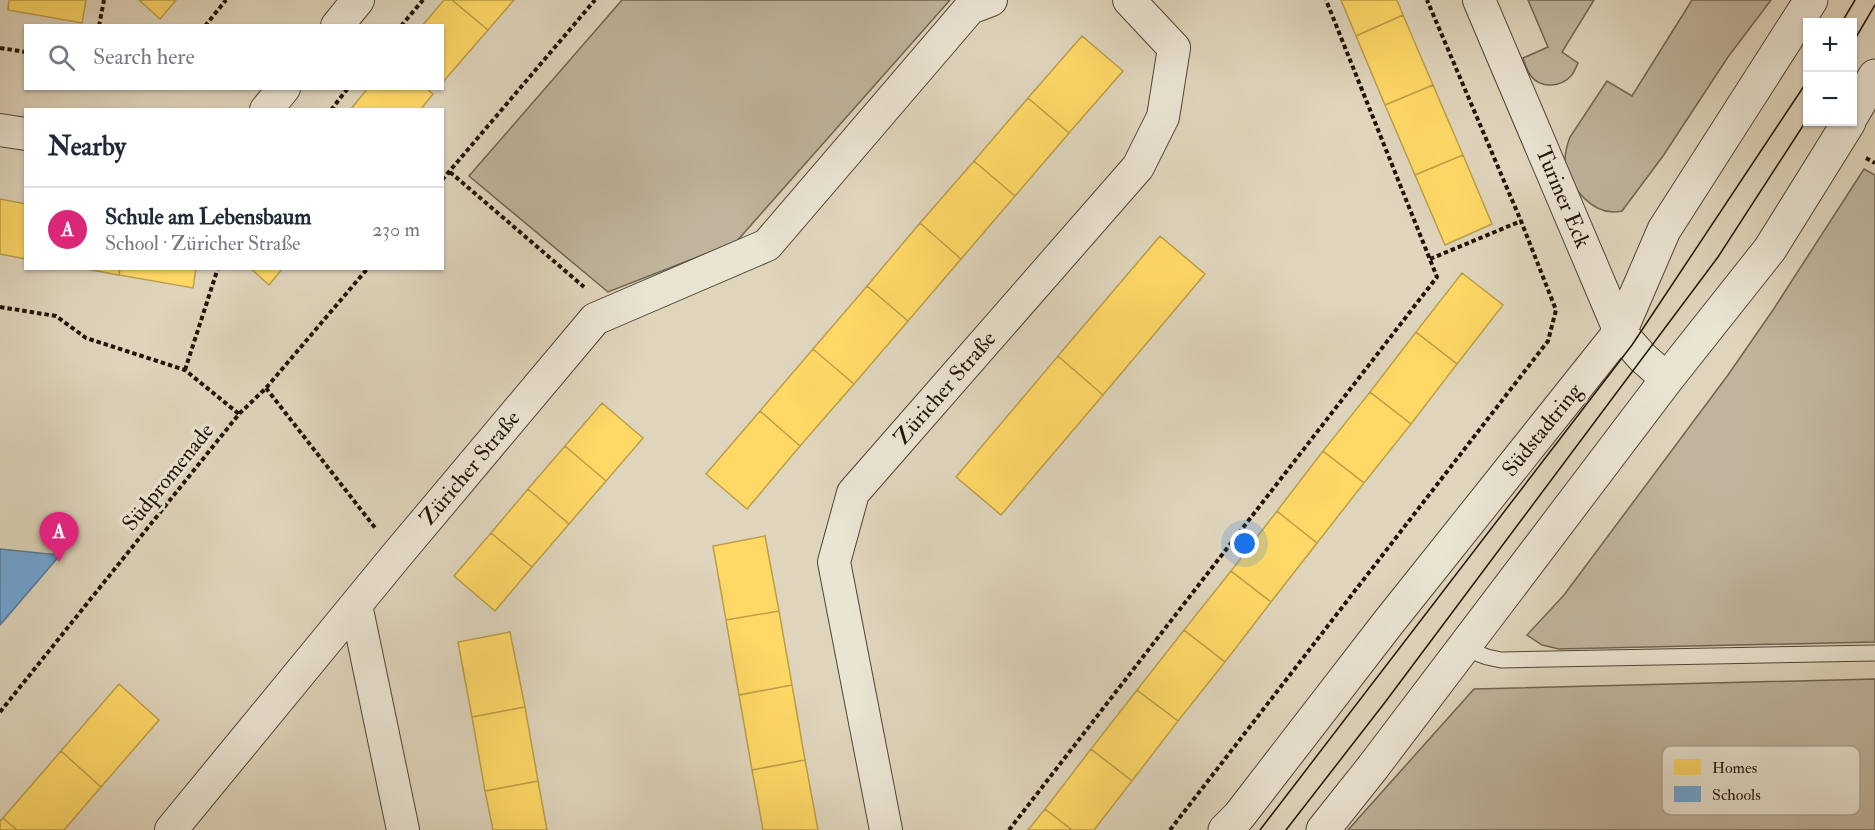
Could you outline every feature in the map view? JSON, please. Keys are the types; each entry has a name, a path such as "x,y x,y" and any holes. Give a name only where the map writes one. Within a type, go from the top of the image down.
{"street":[{"path":"339,24 358,0"},
{"name":"Züricher Straße","path":"171,830 356,604 595,319 767,245 970,8 991,0"},
{"name":"Züricher Straße","path":"886,830 834,562 853,493 1138,166 1163,117 1174,48 1130,0"},
{"name":"Turiner Eck","path":"1479,0 1620,332 1643,358 1667,379"},
{"name":"Südstadtring","path":"1226,830 1620,332 1664,230 1811,0"},
{"path":"1857,107 1875,76"},
{"path":"268,108 282,90"},
{"path":"1323,830 1667,379 1770,249 1847,126"},
{"path":"0,130 24,134"},
{"path":"356,604 404,830"}],"lane":[{"path":"1463,648 1501,660 1875,654"}],"path":[{"path":"99,24 104,0"},
{"path":"207,24 226,0"},
{"path":"403,24 423,0"},
{"path":"444,178 595,0"},
{"path":"1009,830 1437,277 1326,0"},
{"path":"1170,830 1548,340 1556,310 1521,221 1427,0"},
{"path":"0,48 24,52"},
{"path":"333,108 346,90"},
{"path":"450,172 612,311"},
{"path":"1430,259 1521,221"},
{"path":"185,370 217,270"},
{"name":"Südpromenade","path":"0,712 239,414 266,388 366,270"},
{"path":"0,307 56,316 86,338 185,370 239,414"},
{"path":"266,388 396,556"}],"shaded area":[{"path":"622,0 950,0 736,242 608,292 469,176"},
{"path":"1528,0 1594,0 1562,52 1578,63 1567,80 1545,85 1535,80 1526,67 1523,58 1548,47"},
{"path":"1692,0 1771,0 1728,57 1663,156 1622,211 1602,210 1584,198 1571,180 1565,160 1570,137 1607,81 1632,96"},
{"path":"1864,169 1875,175 1875,642 1559,649 1542,645 1527,635 1564,595 1728,375"},
{"path":"1875,679 1875,830 1348,830 1474,689"}],"building: Homes":[{"path":"9,0 86,0 82,23 8,10"},
{"path":"139,0 176,0 160,19"},
{"path":"444,0 452,0 488,30 444,81 444,24 424,24"},
{"path":"452,0 514,0 488,30"},
{"path":"1341,0 1397,0 1403,15 1356,36"},
{"path":"1403,15 1433,85 1385,105 1356,36"},
{"path":"1082,36 1123,71 1069,133 1028,98"},
{"path":"1433,85 1463,155 1415,175 1385,105"},
{"path":"366,90 428,90 433,94 422,108 352,108"},
{"path":"1028,98 1069,133 1015,196 974,161"},
{"path":"1463,155 1492,224 1445,245 1415,175"},
{"path":"974,161 1015,196 961,259 920,223"},
{"path":"0,199 24,204 24,259 0,254"},
{"path":"920,223 961,259 908,321 867,286"},
{"path":"1160,236 1205,274 1103,395 1058,356"},
{"path":"92,270 120,270 119,275"},
{"path":"120,270 196,270 193,288 119,275"},
{"path":"252,270 281,270 269,285"},
{"path":"1462,273 1503,305 1457,364 1416,332"},
{"path":"867,286 908,321 854,384 813,349"},
{"path":"1416,332 1457,364 1411,424 1370,392"},
{"path":"813,349 854,384 800,446 760,411"},
{"path":"1058,356 1103,395 1001,515 956,477"},
{"path":"1370,392 1411,424 1364,483 1323,451"},
{"path":"602,403 643,438 606,481 565,446"},
{"path":"760,411 800,446 747,509 706,474"},
{"path":"565,446 606,481 569,524 528,489"},
{"path":"1323,451 1364,483 1317,543 1277,511"},
{"path":"528,489 569,524 532,567 491,533"},
{"path":"1277,511 1317,543 1271,602 1231,571"},
{"path":"491,533 532,567 495,611 454,576"},
{"path":"765,536 779,611 726,620 713,546"},
{"path":"1231,571 1271,602 1225,662 1184,630"},
{"path":"779,611 792,685 739,695 726,620"},
{"path":"1184,630 1225,662 1178,721 1137,690"},
{"path":"510,632 525,707 472,717 458,642"},
{"path":"119,684 159,720 101,787 61,751"},
{"path":"792,685 805,760 752,770 739,695"},
{"path":"1137,690 1178,721 1132,781 1091,749"},
{"path":"525,707 538,781 485,791 472,717"},
{"path":"1091,749 1132,781 1094,830 1072,830 1045,809"},
{"path":"61,751 101,787 64,830 17,830 3,818"},
{"path":"805,760 818,830 763,830 752,770"},
{"path":"538,781 547,830 493,830 485,791"},
{"path":"1045,809 1072,830 1028,830"},
{"path":"3,818 17,830 0,830 0,821"}],"building: Schools":[{"path":"0,549 60,555 0,625"}],"tram line":[{"path":"1844,18 1855,0"},
{"path":"1857,36 1875,5"},
{"path":"1260,830 1632,345 1803,88"},
{"path":"1286,830 1386,701 1718,257 1803,126"}],"place":[{"name":"Schule am Lebensbaum","path":"59,562"}]}
